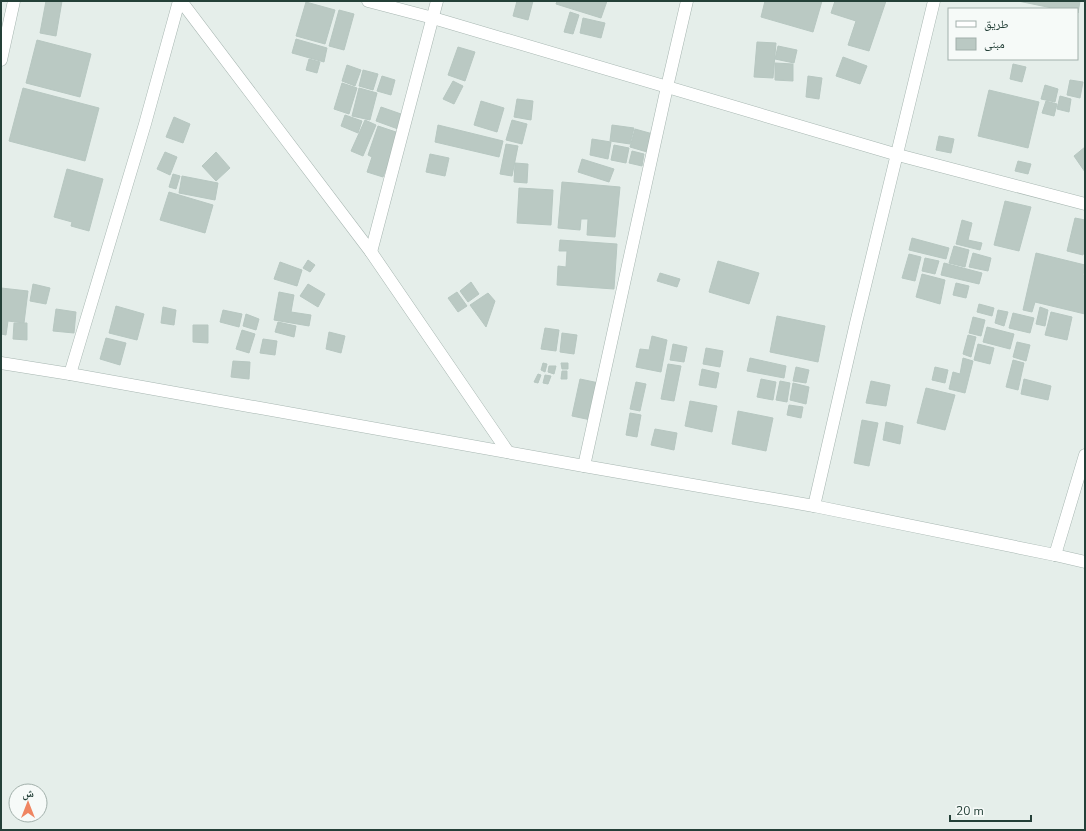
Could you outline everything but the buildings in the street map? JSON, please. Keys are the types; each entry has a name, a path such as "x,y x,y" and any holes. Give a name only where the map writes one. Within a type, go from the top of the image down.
{"street":[{"path":"1,60 14,1"},
{"path":"180,1 371,252 508,452"},
{"path":"70,374 145,124 180,1"},
{"path":"368,1 433,18 898,155 1085,204"},
{"path":"371,252 437,1"},
{"path":"584,466 666,87 687,1"},
{"path":"814,506 856,323 898,155 934,1"},
{"path":"1,363 814,506 1085,562"},
{"path":"1054,555 1085,455"}]}
